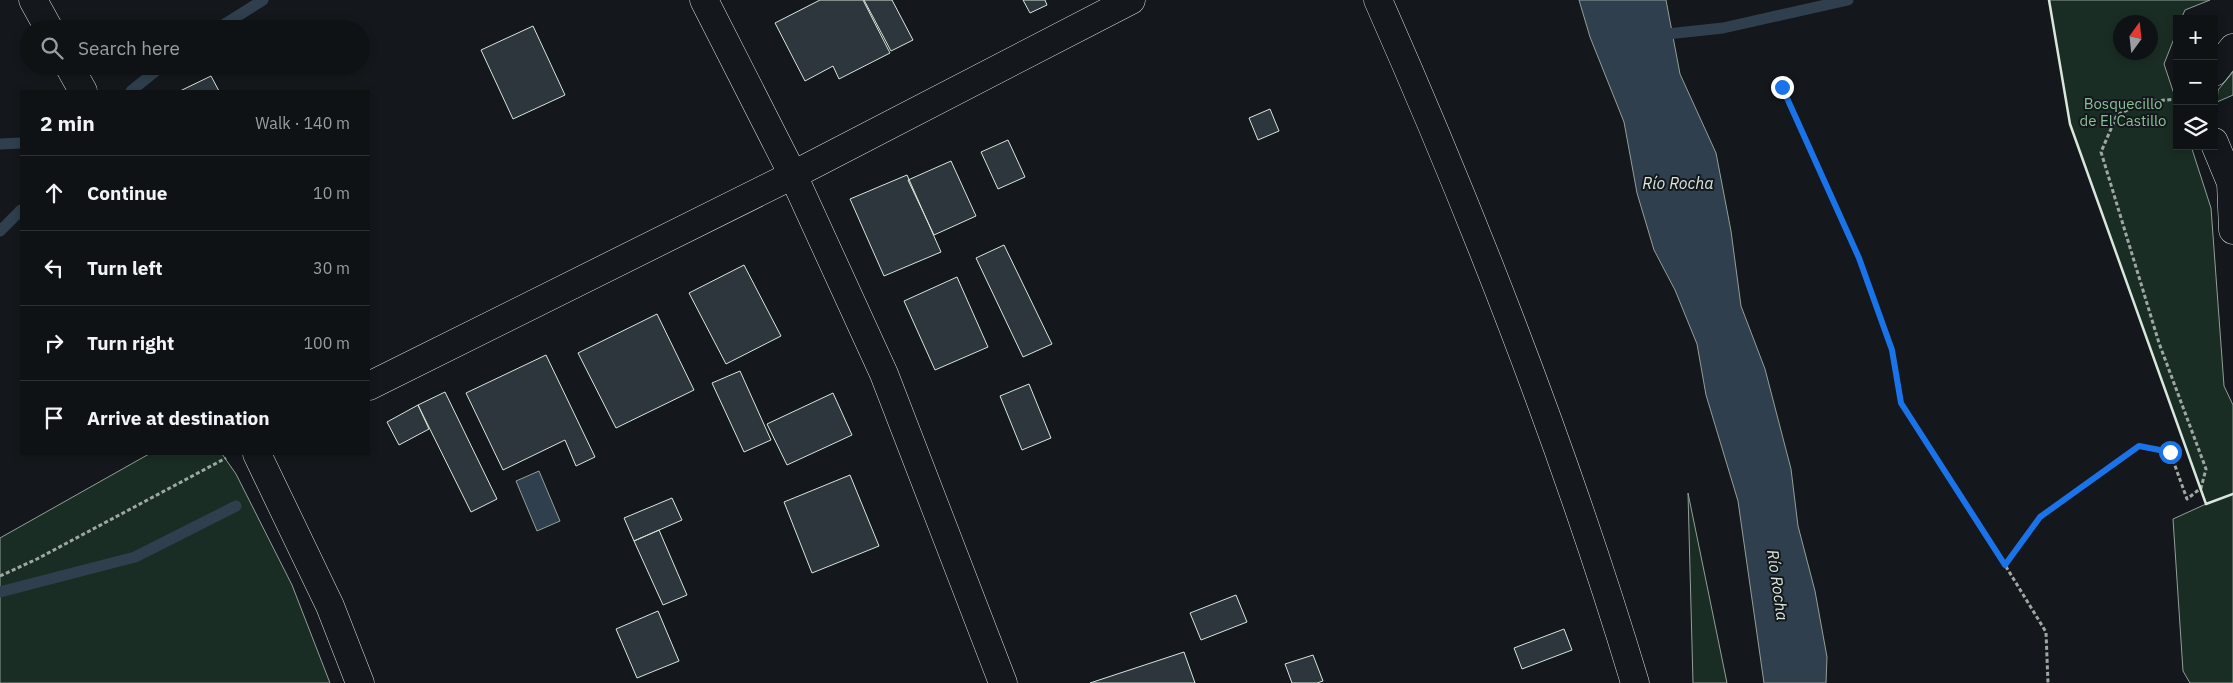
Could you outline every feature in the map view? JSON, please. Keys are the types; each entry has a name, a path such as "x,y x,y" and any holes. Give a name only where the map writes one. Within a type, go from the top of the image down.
{"street":[{"path":"33,0 44,20"},
{"path":"704,0 793,175 884,374 1003,683"},
{"path":"370,386 793,175 1131,0"},
{"path":"1378,0 1431,119 1550,425 1635,683"},
{"path":"2218,67 2233,48"},
{"path":"74,75 82,90"},
{"path":"2217,150 2232,186 2233,230"},
{"path":"257,455 330,606 360,683"}],"path":[{"path":"1782,87 1859,258 1892,350 1901,403 2046,632 2048,683"},
{"path":"2005,565 2040,517 2139,446 2170,452 2187,499 2201,488 2206,469 2159,343 2101,152 2117,115 2144,102 2173,98"},
{"path":"0,576 37,559 231,455"}],"green space":[{"name":"Bosquecillo de El Castillo","path":"2049,0 2210,0 2185,10 2183,15 2173,15 2173,41 2164,64 2173,91 2173,150 2192,150 2211,208 2224,386 2233,405 2233,683 2190,683 2183,671 2173,519 2206,504 2070,124"},
{"path":"2233,72 2233,95 2218,102 2218,90"},
{"path":"147,455 223,455 236,474 292,585 330,683 0,683 0,538"},
{"path":"1688,493 1727,683 1693,683"}],"water":[{"name":"Río Rocha","path":"1579,0 1666,0 1680,74 1716,153 1731,231 1741,306 1765,369 1791,469 1798,526 1815,591 1827,657 1826,683 1764,683 1738,501 1706,395 1697,344 1675,290 1654,250 1637,193 1624,122 1590,37"},
{"path":"539,471 560,521 537,531 516,481"}],"building":[{"path":"820,0 863,0 890,53 839,79 833,66 805,81 775,23"},
{"path":"864,0 892,0 913,40 891,51"},
{"path":"1023,0 1045,0 1047,5 1030,13"},
{"path":"533,26 565,95 513,119 481,50"},
{"path":"211,76 218,90 182,90"},
{"path":"1270,109 1279,131 1258,140 1249,118"},
{"path":"1008,140 1025,177 998,189 981,152"},
{"path":"951,161 976,216 934,235 908,180"},
{"path":"907,175 941,252 884,276 850,199"},
{"path":"1004,245 1052,344 1023,357 976,258"},
{"path":"744,265 781,336 726,364 689,293"},
{"path":"957,277 988,347 935,370 904,301"},
{"path":"657,314 694,390 616,428 578,353"},
{"path":"546,355 595,457 576,466 565,440 503,470 466,393"},
{"path":"740,371 771,440 744,452 712,383"},
{"path":"1029,384 1051,438 1022,450 1000,396"},
{"path":"445,392 497,499 471,512 418,405"},
{"path":"833,393 852,435 787,465 767,424"},
{"path":"418,405 429,429 399,445 387,422"},
{"path":"850,475 879,546 812,573 784,502"},
{"path":"672,498 682,520 634,541 624,518"},
{"path":"659,530 687,595 663,605 634,541"},
{"path":"1236,595 1247,622 1201,640 1190,613"},
{"path":"658,611 679,661 637,678 616,629"},
{"path":"1564,629 1572,650 1522,669 1514,648"},
{"path":"1184,652 1195,683 1090,683"},
{"path":"1313,655 1323,681 1317,683 1292,683 1285,664"}],"waterway":[{"path":"231,20 263,0"},
{"path":"1658,35 1723,28 1848,0"},
{"path":"132,90 151,75"},
{"path":"0,144 20,143"},
{"path":"0,231 20,211"},
{"path":"0,592 135,557 236,506"}],"wall":[{"path":"2049,0 2070,124 2206,504 2233,494"}],"route":[{"path":"1782,87 1859,258 1892,350 1901,403 2005,565 2040,517 2139,446 2170,452"}]}
